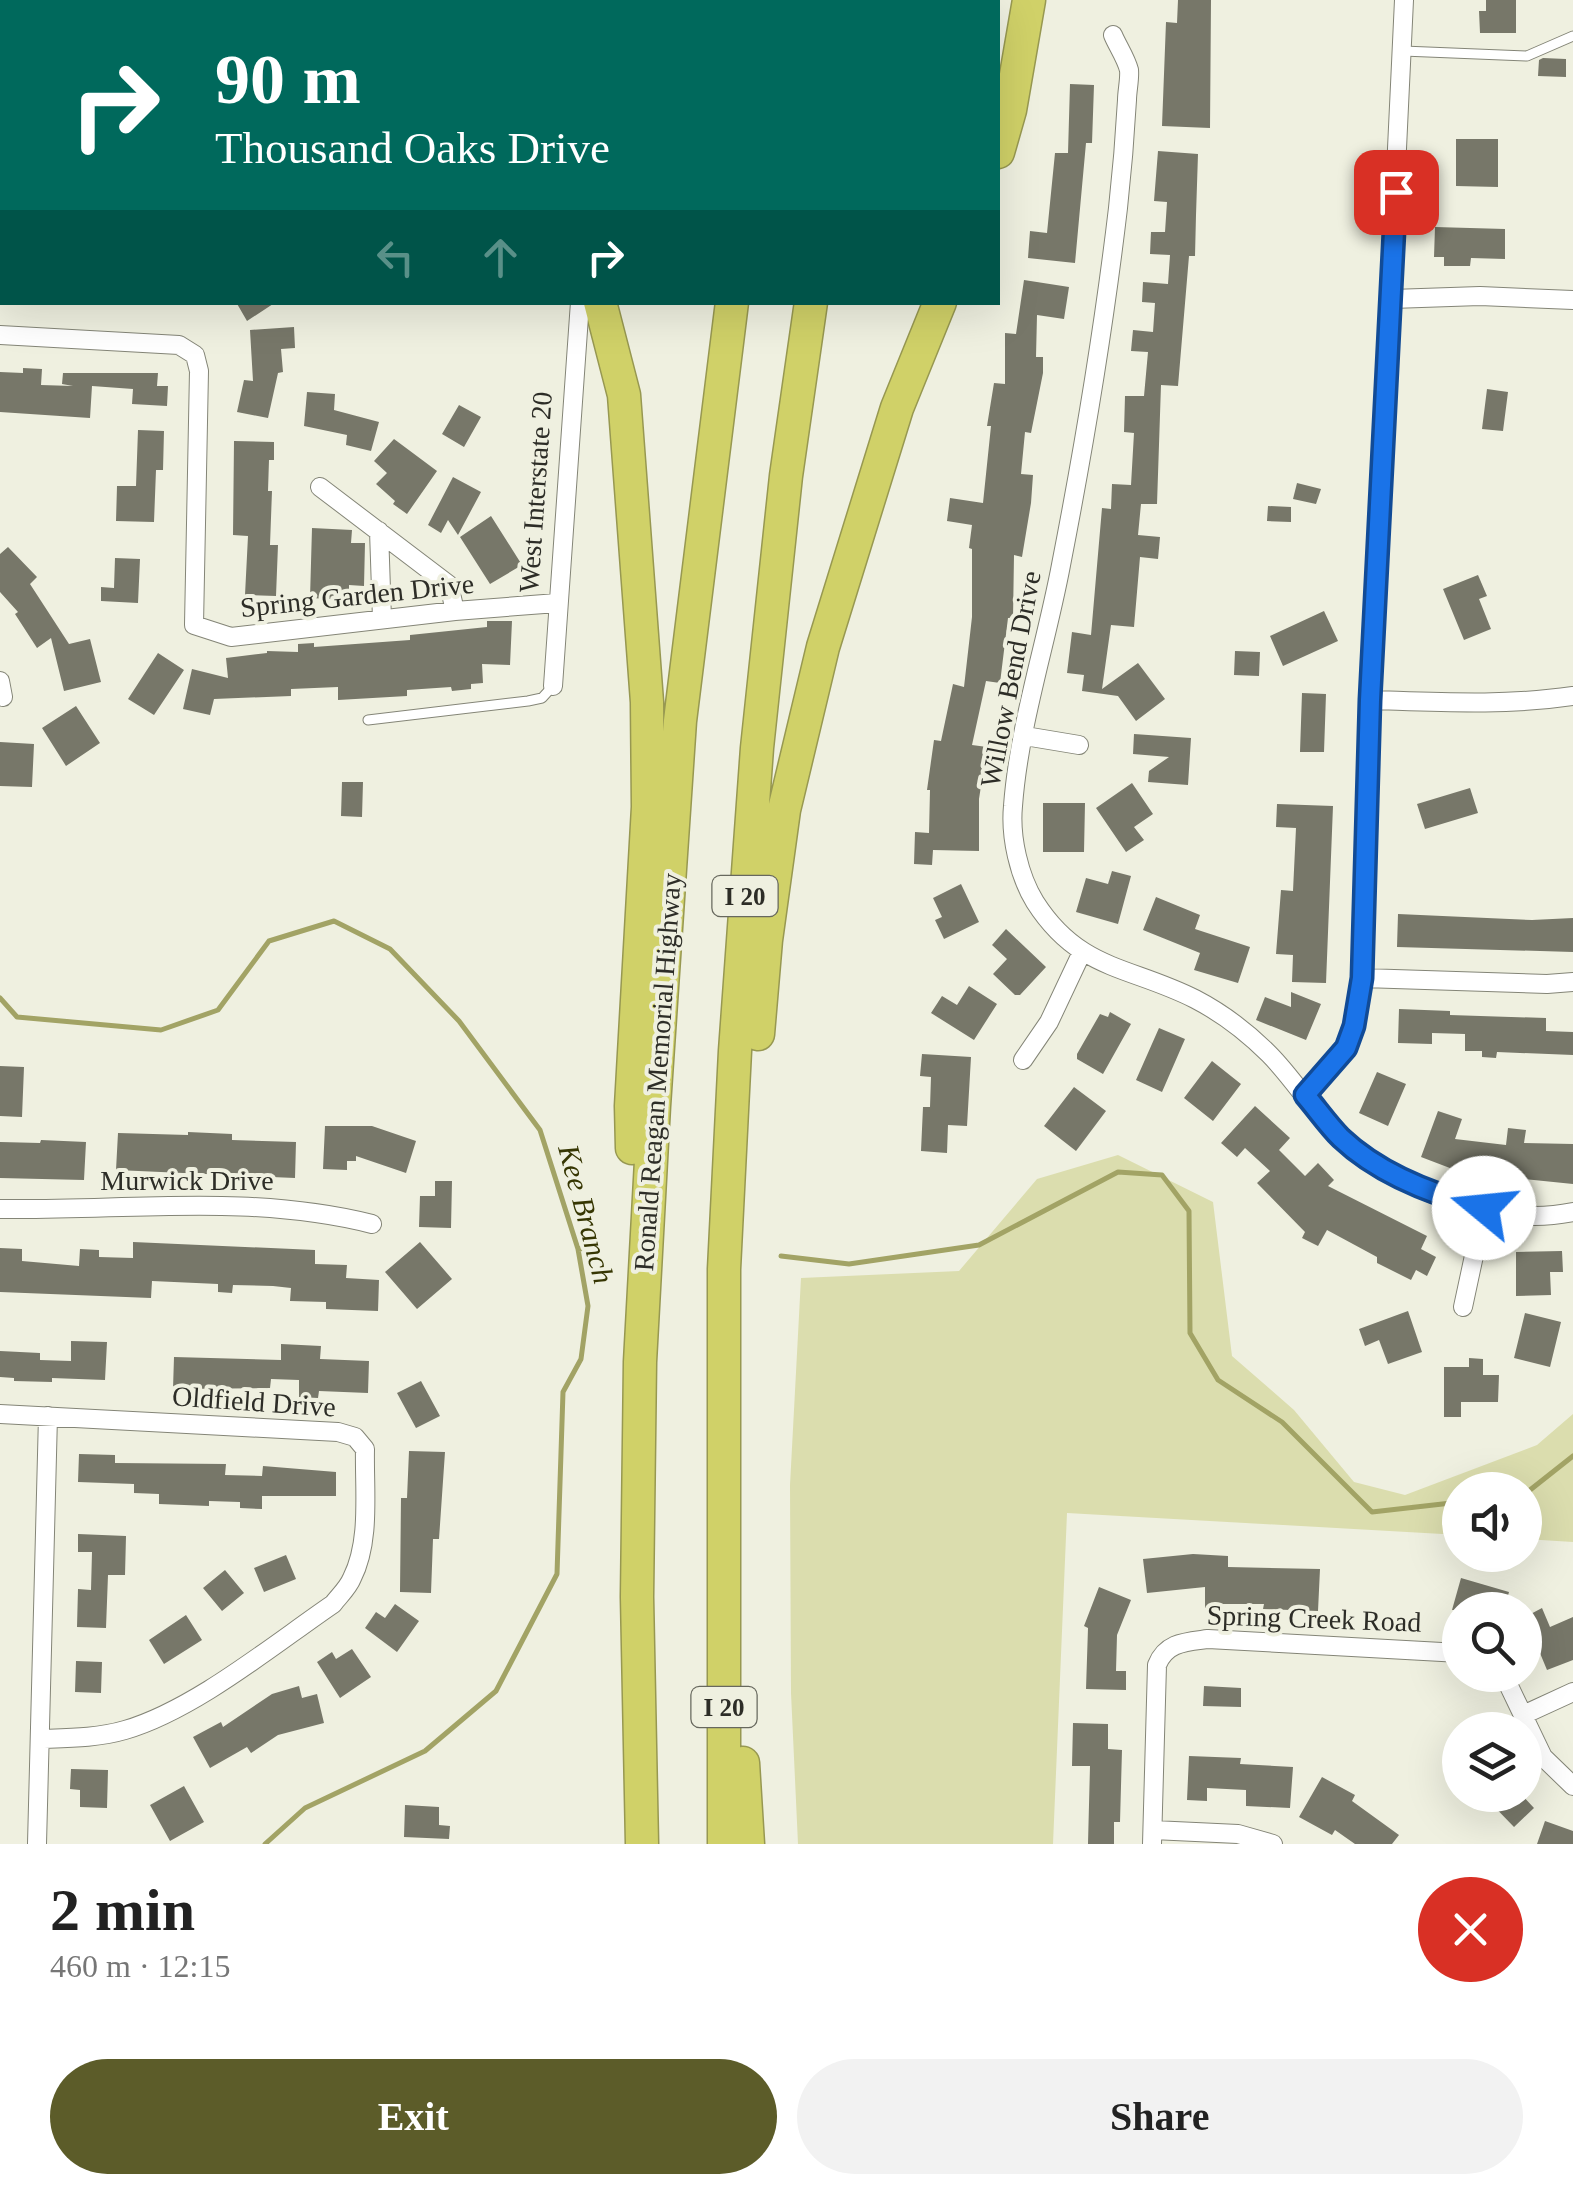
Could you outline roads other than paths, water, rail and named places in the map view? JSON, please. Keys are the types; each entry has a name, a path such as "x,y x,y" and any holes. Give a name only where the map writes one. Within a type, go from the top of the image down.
{"highway":[{"path":"1000,144 1016,79 1028,0"},
{"path":"601,305 624,395 647,702 648,808 631,1106 640,1362"},
{"name":"Ronald Reagan Memorial Highway","path":"642,1844 640,1362 654,1106 680,721 732,305"},
{"name":"I 20","path":"724,1844 724,1269 756,748 810,305"},
{"path":"724,1492 747,1242 766,940 784,810 823,647 897,408 939,305"},
{"path":"724,1570 748,1844"}],"street":[{"path":"1305,1095 1346,1048 1362,978 1370,700 1404,0"},
{"name":"Willow Bend Drive","path":"1112,35 1128,70 1124,149 1112,260 1061,566 1012,808 1014,842 1025,885 1067,943 1196,1000 1238,1026 1268,1053 1342,1139 1374,1162 1410,1183 1484,1208 1532,1218 1573,1212"},
{"path":"1392,299 1480,296 1573,300"},
{"name":"West Interstate 20","path":"553,686 580,305"},
{"name":"Spring Garden Drive","path":"0,335 179,345 195,355 199,370 194,625 231,638 557,603"},
{"path":"320,487 449,585 455,611"},
{"path":"379,532 382,619"},
{"path":"1370,700 1499,703 1573,696"},
{"path":"1025,736 1079,745"},
{"path":"1023,1060 1049,1022 1082,952"},
{"path":"1362,978 1573,982"},
{"name":"Murwick Drive","path":"0,1210 205,1204 286,1208 372,1224"},
{"path":"1463,1307 1484,1208"},
{"name":"Oldfield Drive","path":"0,1414 338,1432 355,1437 366,1449 358,1562 352,1580 333,1604 175,1709 126,1730 92,1737 40,1739"},
{"path":"37,1844 48,1416"},
{"name":"Spring Creek Road","path":"1152,1837 1157,1664 1161,1653 1179,1643 1208,1640 1442,1652"},
{"path":"1530,1712 1573,1692"},
{"path":"1542,1755 1573,1786"},
{"path":"1152,1837 1238,1834 1274,1844"}],"lane":[{"path":"1402,51 1527,56 1573,36"},
{"path":"368,720 528,701 542,698 553,686"}],"waterway":[{"name":"Kee Branch","path":"0,998 17,1017 161,1030 218,1010 269,941 334,921 390,949 459,1021 540,1130 578,1249 588,1306 581,1359 563,1392 557,1574 496,1691 425,1751 305,1808 265,1844"},
{"name":"Kee Branch","path":"781,1256 849,1264 979,1245 1118,1172 1162,1175 1189,1211 1190,1333 1218,1380 1282,1422 1372,1512 1442,1504"},
{"path":"578,1249 592,1248"},
{"name":"Kee Branch","path":"1542,1481 1573,1456"}]}
